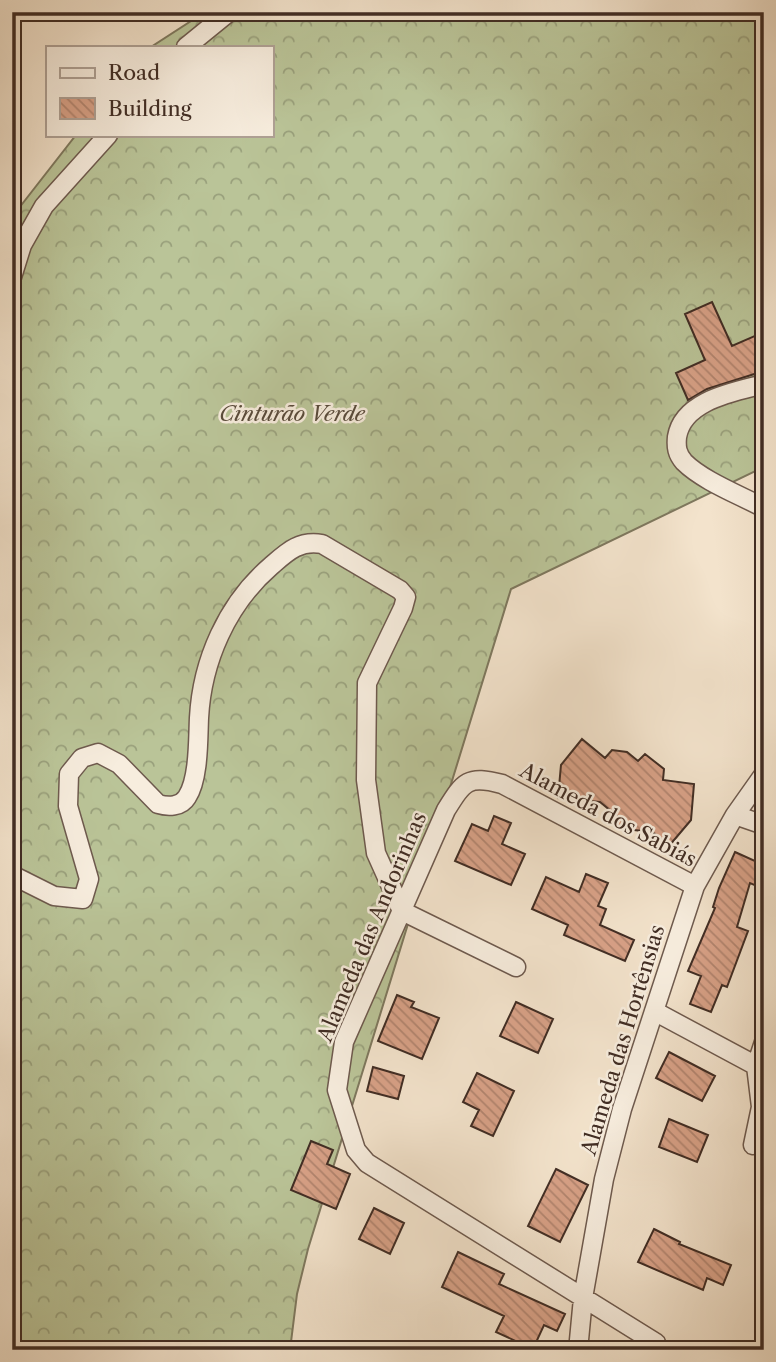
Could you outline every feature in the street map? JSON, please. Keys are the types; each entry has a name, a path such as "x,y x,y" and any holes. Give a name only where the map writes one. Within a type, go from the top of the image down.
{"street":[{"path":"187,46 229,12"},
{"path":"12,277 22,245 44,206 107,136"},
{"path":"764,384 704,403 686,416 678,431 676,448 683,461 700,473 764,508"},
{"path":"12,875 54,896 83,899 89,879 68,806 69,774 82,758 97,753 119,764 158,804 181,804 188,796 194,778 200,698 222,627 248,589 268,569 293,547 309,541 322,544 400,590 406,597 367,683 366,780 376,853 402,911 516,967"},
{"name":"Alameda das Hortênsias","path":"579,1340 583,1298 604,1179 622,1109 654,1011 695,886 735,815 764,774"},
{"name":"Alameda dos Sabiás","path":"460,786 481,778 502,784 695,886"},
{"name":"Alameda das Andorinhas","path":"460,786 446,810 344,1042 337,1090 356,1150 366,1163 656,1343"},
{"path":"735,815 764,825"},
{"path":"654,1011 760,1068"},
{"path":"754,1145 761,1107 760,1068 764,1042"}],"green space":[{"name":"Cinturão Verde","path":"205,12 764,12 764,467 511,589 308,1249 297,1294 290,1350 12,1350 12,217 75,136 273,136 273,46 153,46"}],"building":[{"path":"712,302 732,346 764,332 764,371 707,389 688,400 676,373 705,360 685,314"},
{"path":"582,739 605,758 612,750 627,752 638,761 645,754 664,769 663,780 694,784 691,820 669,846 652,832 616,828 617,816 600,802 558,798 561,765"},
{"path":"494,816 511,823 502,844 525,854 511,885 455,861 472,824 488,831"},
{"path":"735,852 764,865 764,889 750,883 737,927 748,931 727,987 722,985 711,1012 690,1004 701,976 688,971"},
{"path":"586,874 608,883 598,906 606,909 600,925 634,940 625,961 564,935 568,925 532,909 546,877 579,892"},
{"path":"397,995 414,1002 411,1007 439,1018 422,1059 378,1041"},
{"path":"516,1002 553,1019 538,1053 500,1036"},
{"path":"669,1052 715,1076 702,1101 656,1078"},
{"path":"373,1067 404,1076 398,1099 367,1091"},
{"path":"477,1073 514,1091 493,1136 471,1126 479,1110 463,1102"},
{"path":"669,1119 708,1135 697,1162 659,1147"},
{"path":"311,1141 333,1150 327,1164 350,1174 336,1209 291,1190"},
{"path":"556,1169 588,1185 560,1242 528,1226"},
{"path":"374,1208 404,1223 390,1254 359,1239"},
{"path":"654,1229 680,1242 679,1244 731,1265 723,1285 707,1278 703,1290 638,1262"},
{"path":"458,1252 504,1274 499,1284 565,1314 557,1331 544,1325 533,1349 496,1332 504,1316 442,1287"}]}
